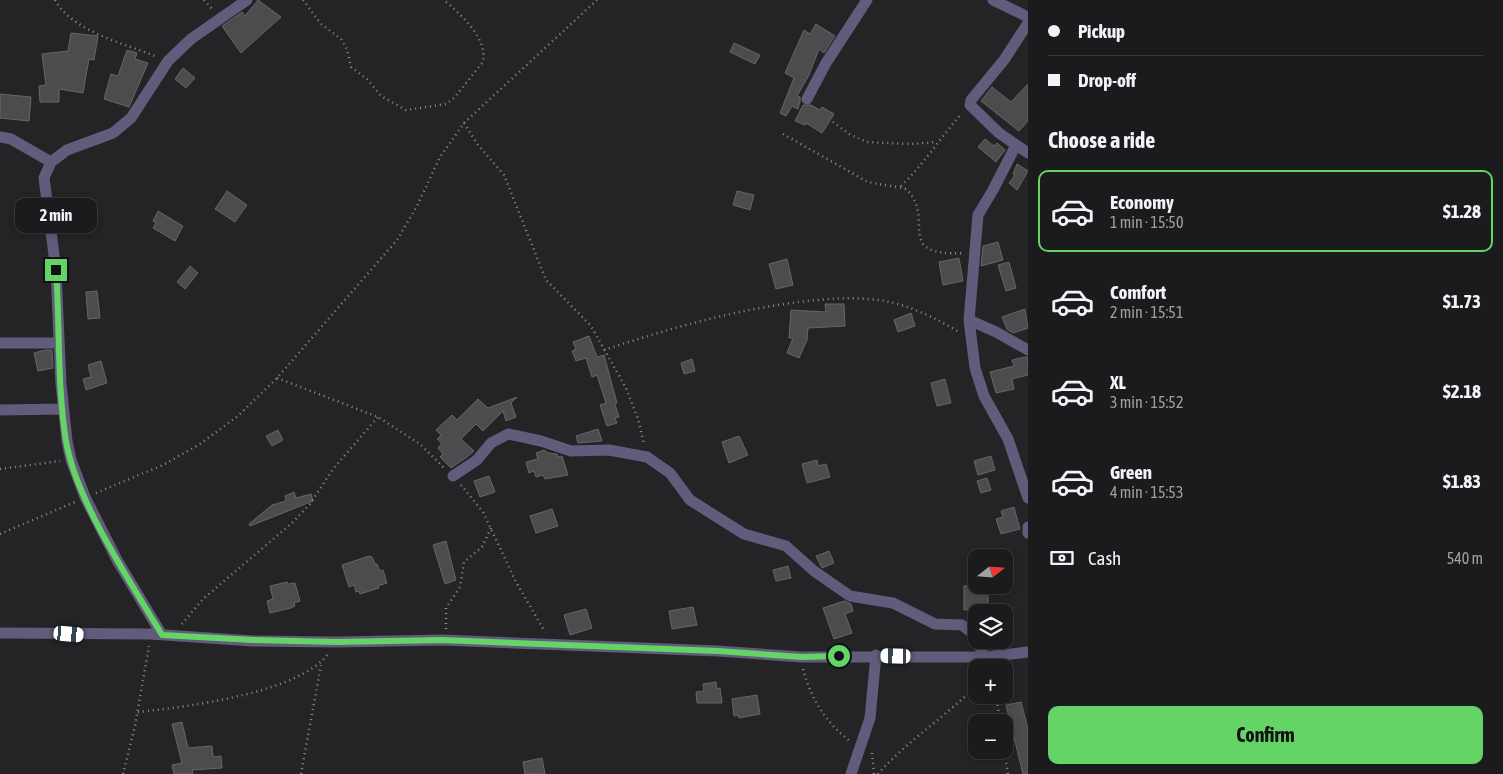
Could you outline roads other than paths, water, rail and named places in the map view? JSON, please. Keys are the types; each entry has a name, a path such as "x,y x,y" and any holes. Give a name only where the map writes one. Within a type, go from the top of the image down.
{"street":[{"path":"162,635 117,560 85,497 71,460 63,409 56,270 44,178 51,162 82,143 113,132 130,118 168,61 191,39 247,0"},
{"path":"807,99 826,63 867,0"},
{"path":"993,0 1028,17"},
{"path":"1028,23 1004,60 971,100 970,105 999,133 1028,153"},
{"path":"0,137 11,139 51,162"},
{"path":"1016,144 978,215 973,253 969,320 976,368 984,396 1008,439 1028,498"},
{"path":"969,320 996,332 1028,350"},
{"path":"0,343 59,343"},
{"path":"0,410 63,409"},
{"path":"453,476 477,460 491,443 508,434 542,440 571,451 609,450 647,457 670,473 690,500 744,534 786,546 814,572 850,596 893,603 935,624 962,625 972,633 986,657"},
{"path":"1028,527 1028,533"},
{"path":"0,633 162,635 336,642 442,640 718,651 802,657 986,657 1028,652"},
{"path":"849,774 860,749 870,718 876,656"}]}
